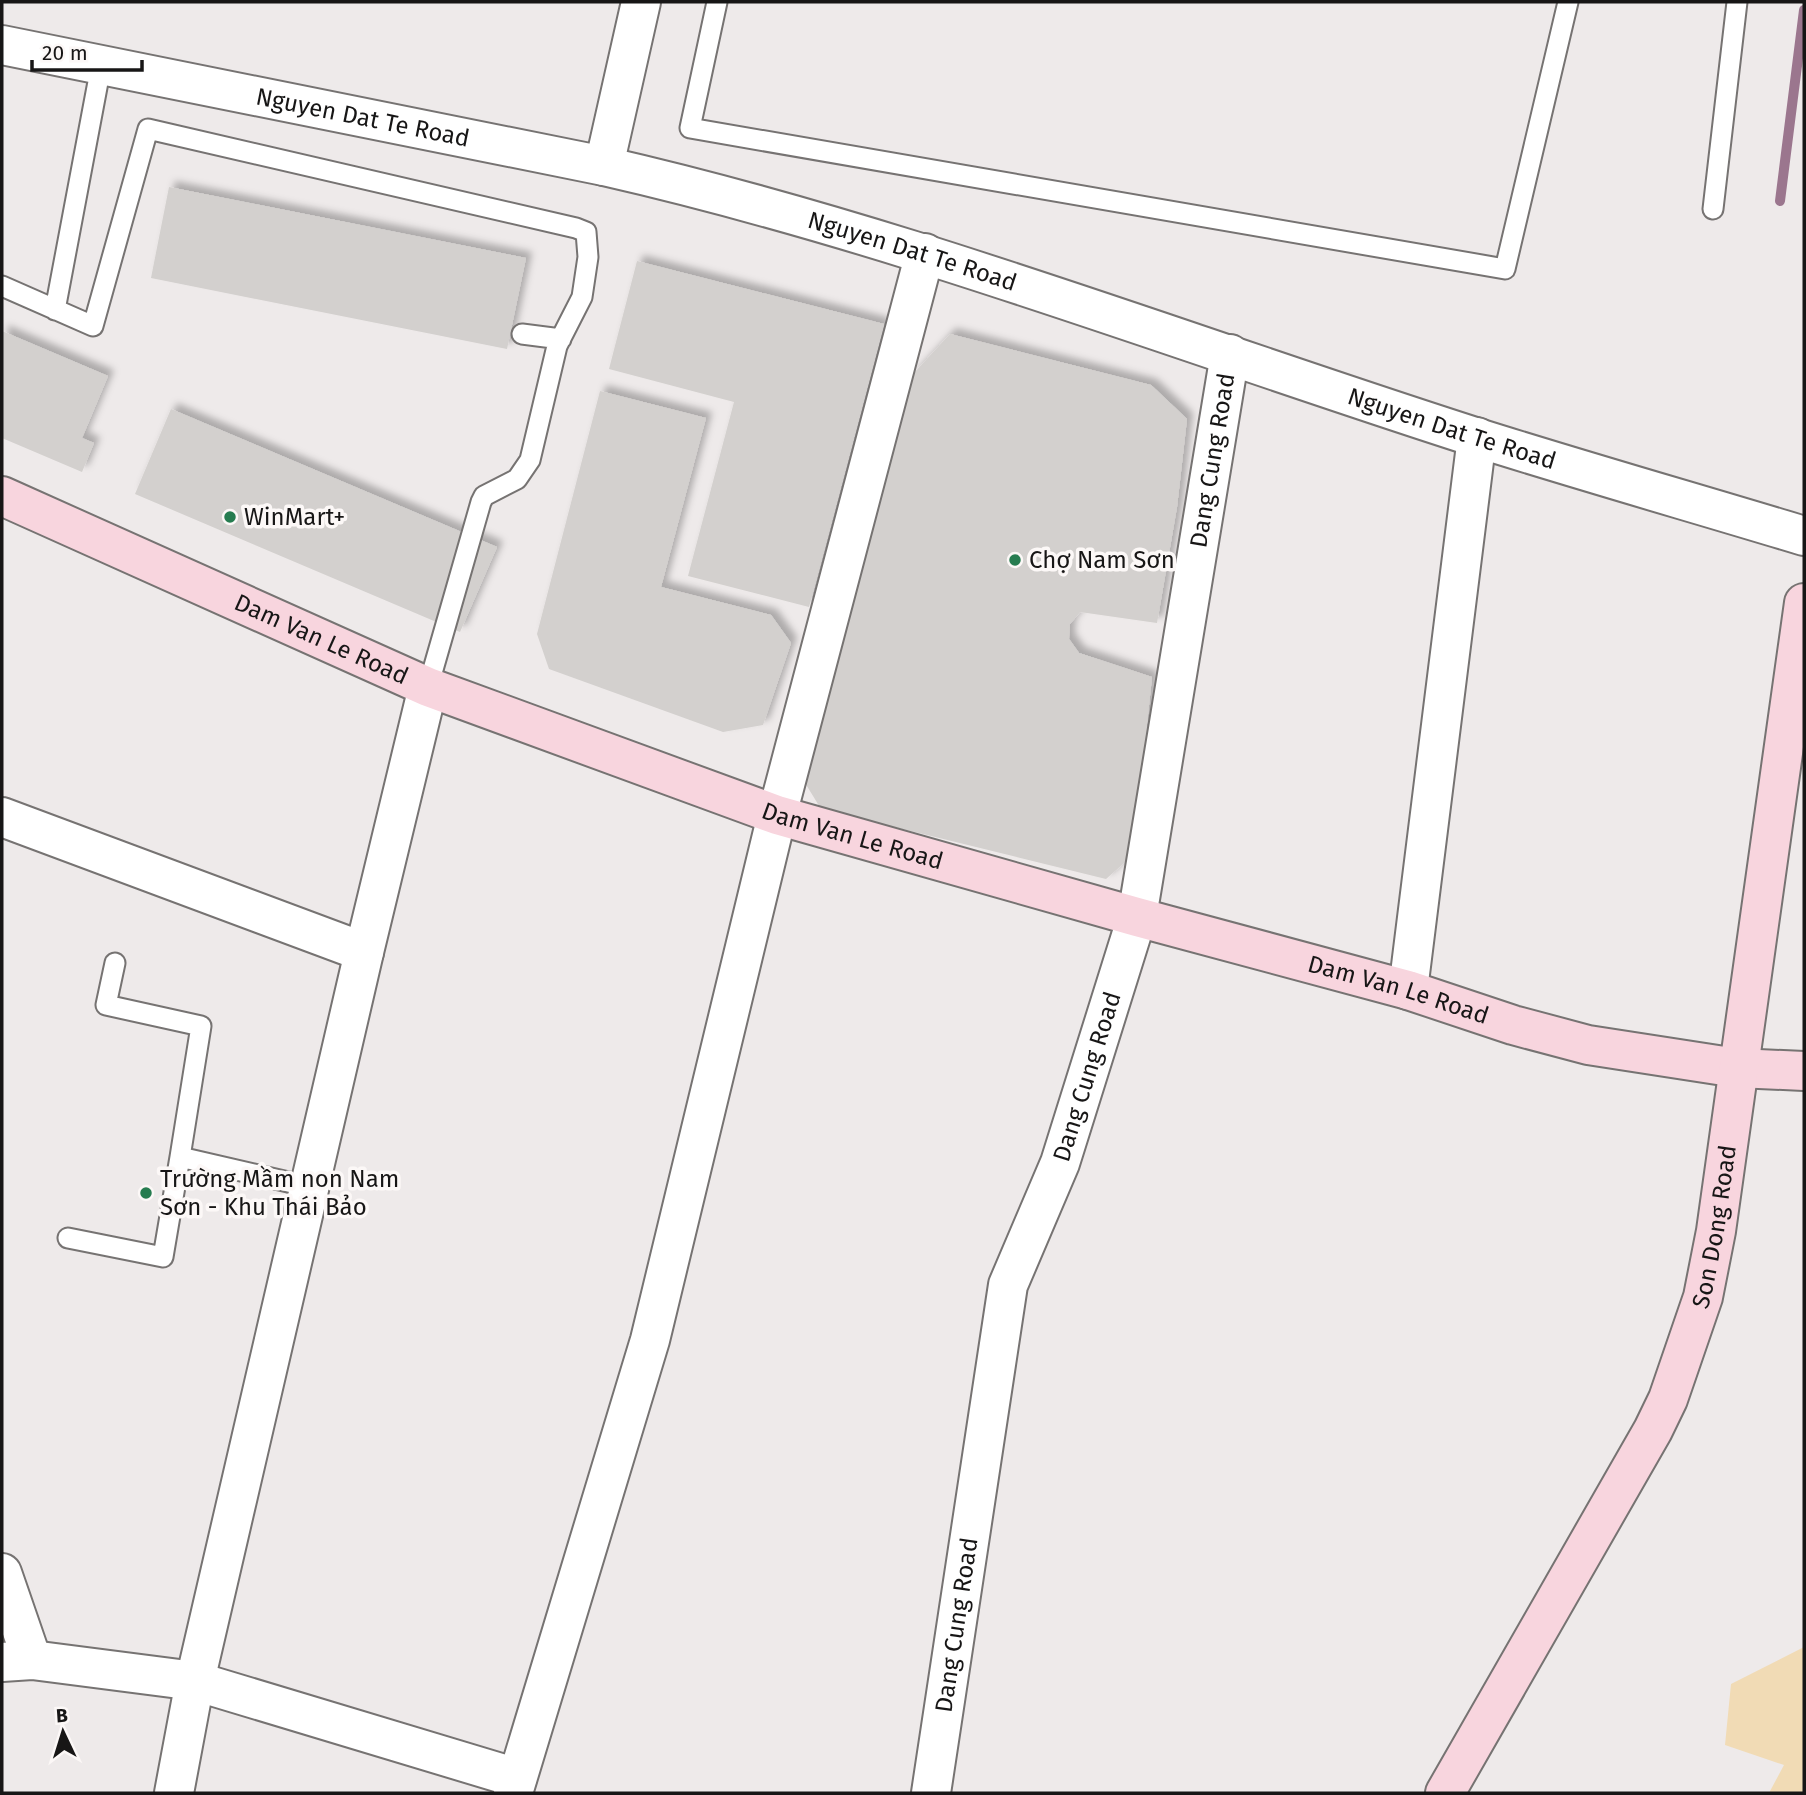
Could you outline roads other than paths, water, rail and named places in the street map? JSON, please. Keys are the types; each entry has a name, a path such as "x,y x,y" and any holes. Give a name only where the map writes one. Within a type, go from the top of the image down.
{"main road":[{"name":"Dam Van Le Road","path":"2,496 428,687 777,816 1408,990 1513,1025 1588,1045 1737,1068 1804,1070"},
{"name":"Son Dong Road","path":"1445,1793 1625,1481 1668,1399 1703,1297 1716,1231 1804,603"}],"street":[{"path":"604,166 641,2"},
{"name":"Nguyen Dat Te Road","path":"2,45 604,166 701,188 925,253 1477,438 1804,536"},
{"path":"2,1573 17,1661 195,1681 515,1786 650,1340 777,816 925,253"},
{"name":"Dang Cung Road","path":"942,1790 1008,1285 1060,1163 1137,917 1230,354"},
{"path":"1408,990 1477,438"},
{"path":"174,1793 195,1681 428,687"},
{"path":"2,817 364,952"}],"lane":[{"path":"717,2 690,128 1505,269 1568,2"},
{"path":"1713,209 1737,2"},
{"path":"55,310 101,66"},
{"path":"2,286 93,326 148,129 586,232 587,257 582,297 557,346 530,460 517,479 484,496 481,502 428,687"},
{"path":"522,334 561,339"},
{"path":"68,1238 163,1257 201,1026 106,1005 115,963"},
{"path":"180,1157 310,1186"}],"waterway":[{"path":"1780,201 1804,10"}],"place":[{"name":"WinMart+","path":"230,517"},
{"name":"Chợ Nam Sơn","path":"1015,560"},
{"name":"Trường Mầm non Nam Sơn - Khu Thái Bảo","path":"146,1193"}]}
